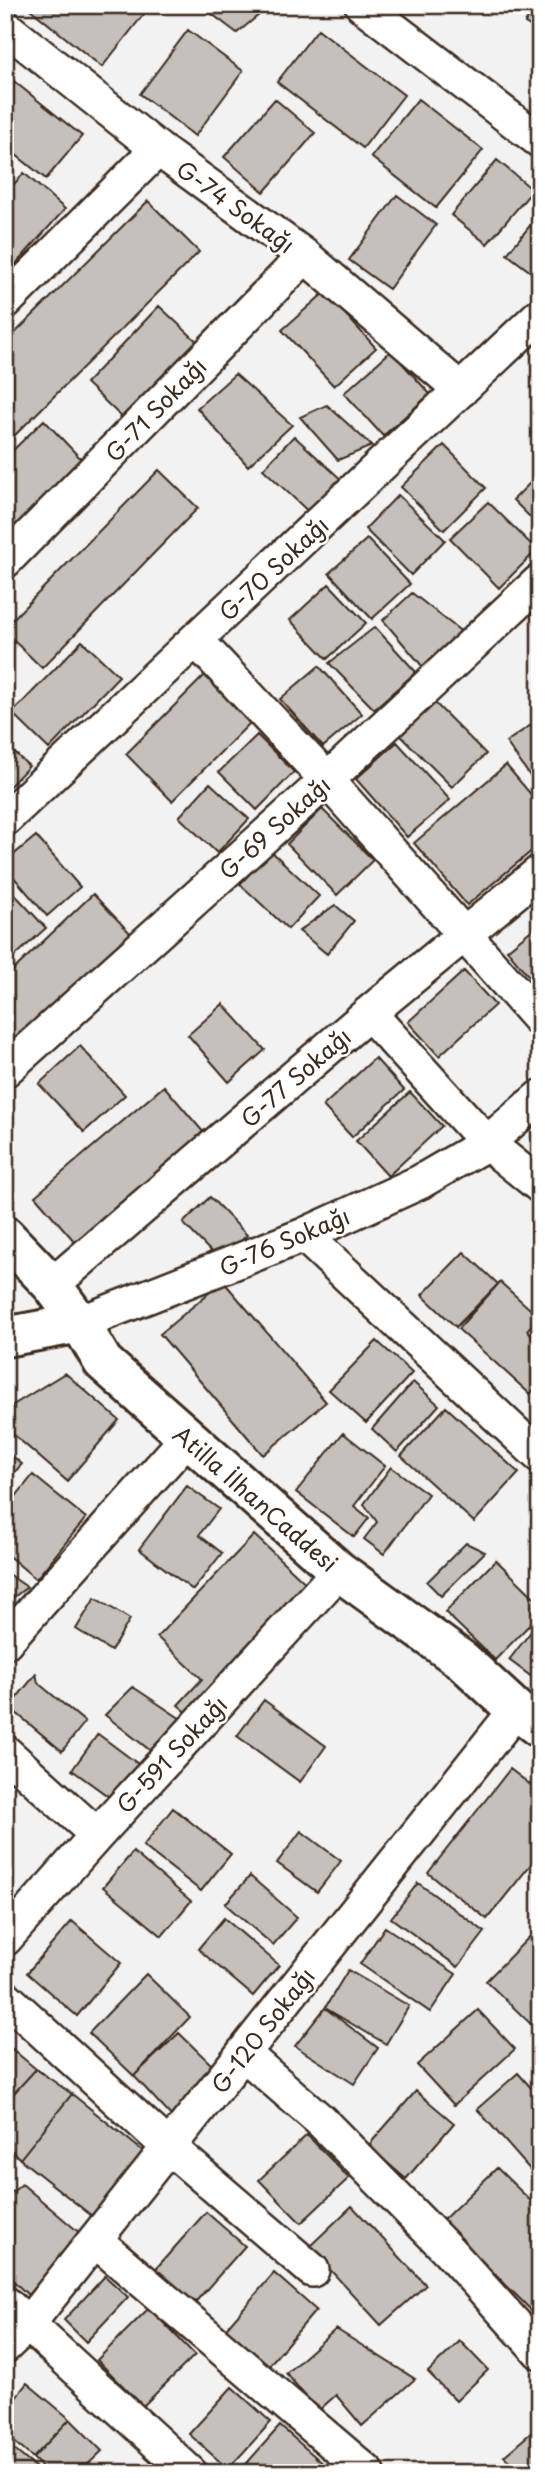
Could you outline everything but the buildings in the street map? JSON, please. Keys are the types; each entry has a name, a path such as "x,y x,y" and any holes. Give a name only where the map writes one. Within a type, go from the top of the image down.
{"main road":[{"name":"Atilla İlhanCaddesi","path":"5,1236 52,1285 80,1323 103,1362 339,1571 463,1661 528,1719"},
{"name":"G-76 Sokağı","path":"5,1337 80,1323"}],"street":[{"path":"362,5 540,141"},
{"name":"G-74 Sokağı","path":"5,27 158,149 305,256 461,390"},
{"path":"5,302 158,149"},
{"name":"G-71 Sokağı","path":"5,561 305,256"},
{"name":"G-70 Sokağı","path":"5,819 540,315"},
{"name":"G-69 Sokağı","path":"5,1070 327,779 540,581"},
{"path":"196,640 327,779 540,1020"},
{"name":"G-77 Sokağı","path":"52,1285 369,1013 540,872"},
{"path":"369,1013 487,1143 540,1186"},
{"name":"G-76 Sokağı","path":"80,1323 304,1235 420,1182 487,1143 540,1097"},
{"path":"304,1235 540,1456"},
{"path":"5,1642 187,1438"},
{"name":"G-591 Sokağı","path":"5,1938 339,1571"},
{"name":"G-120 Sokağı","path":"13,2324 96,2241 243,2053 528,1719"},
{"path":"5,1752 97,1835"},
{"path":"5,1997 170,2148 312,2270"},
{"path":"243,2053 321,2121 448,2250 540,2352"},
{"path":"96,2241 368,2473"},
{"path":"13,2324 190,2473"}]}
